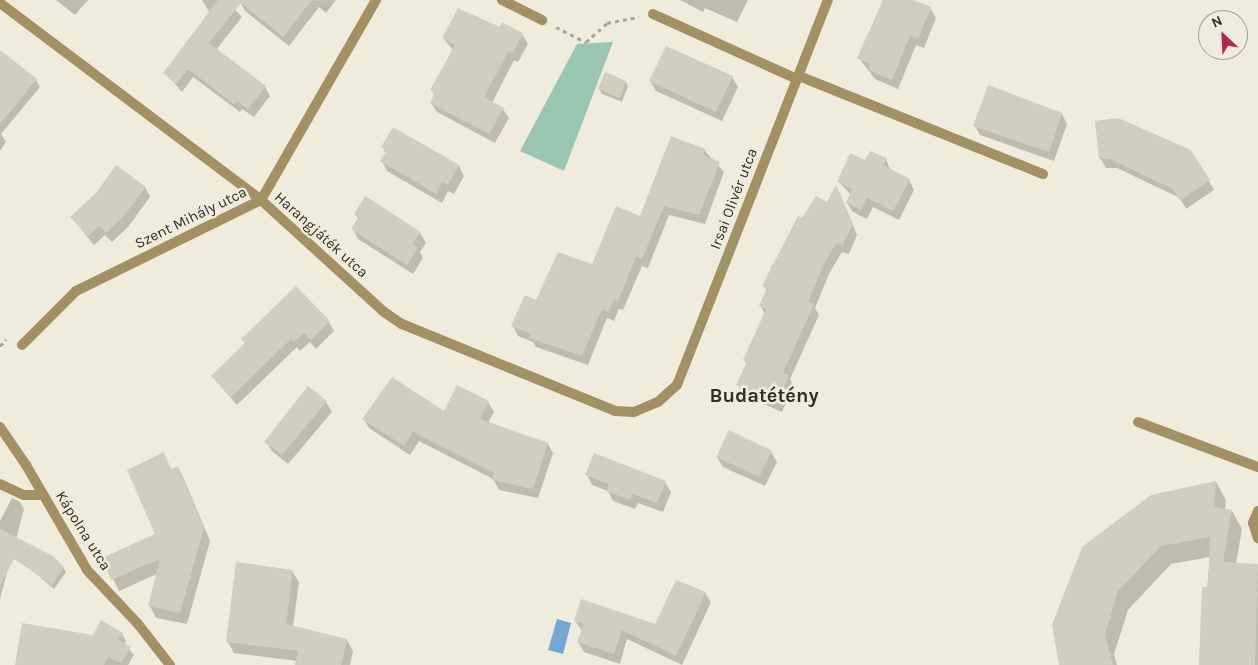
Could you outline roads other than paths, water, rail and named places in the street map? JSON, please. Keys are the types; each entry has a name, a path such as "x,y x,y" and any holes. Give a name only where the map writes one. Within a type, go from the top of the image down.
{"street":[{"name":"Szent Mihály utca","path":"22,345 76,291 261,200 376,0"},
{"path":"502,0 542,20"},
{"name":"Irsai Olivér utca","path":"658,402 677,385 686,364 828,0"},
{"name":"Harangjáték utca","path":"0,3 261,200 384,312 402,324 615,411 634,412 658,402"},
{"path":"653,14 798,77 1043,174"},
{"path":"1138,422 1258,467"},
{"name":"Kápolna utca","path":"0,427 87,570 138,624 170,665"},
{"path":"0,484 24,495 43,495"},
{"path":"1258,511 1253,523 1258,538"}],"water":[{"path":"557,619 571,623 563,654 548,650"}],"district":[{"name":"Budatétény","path":"764,395"}]}
